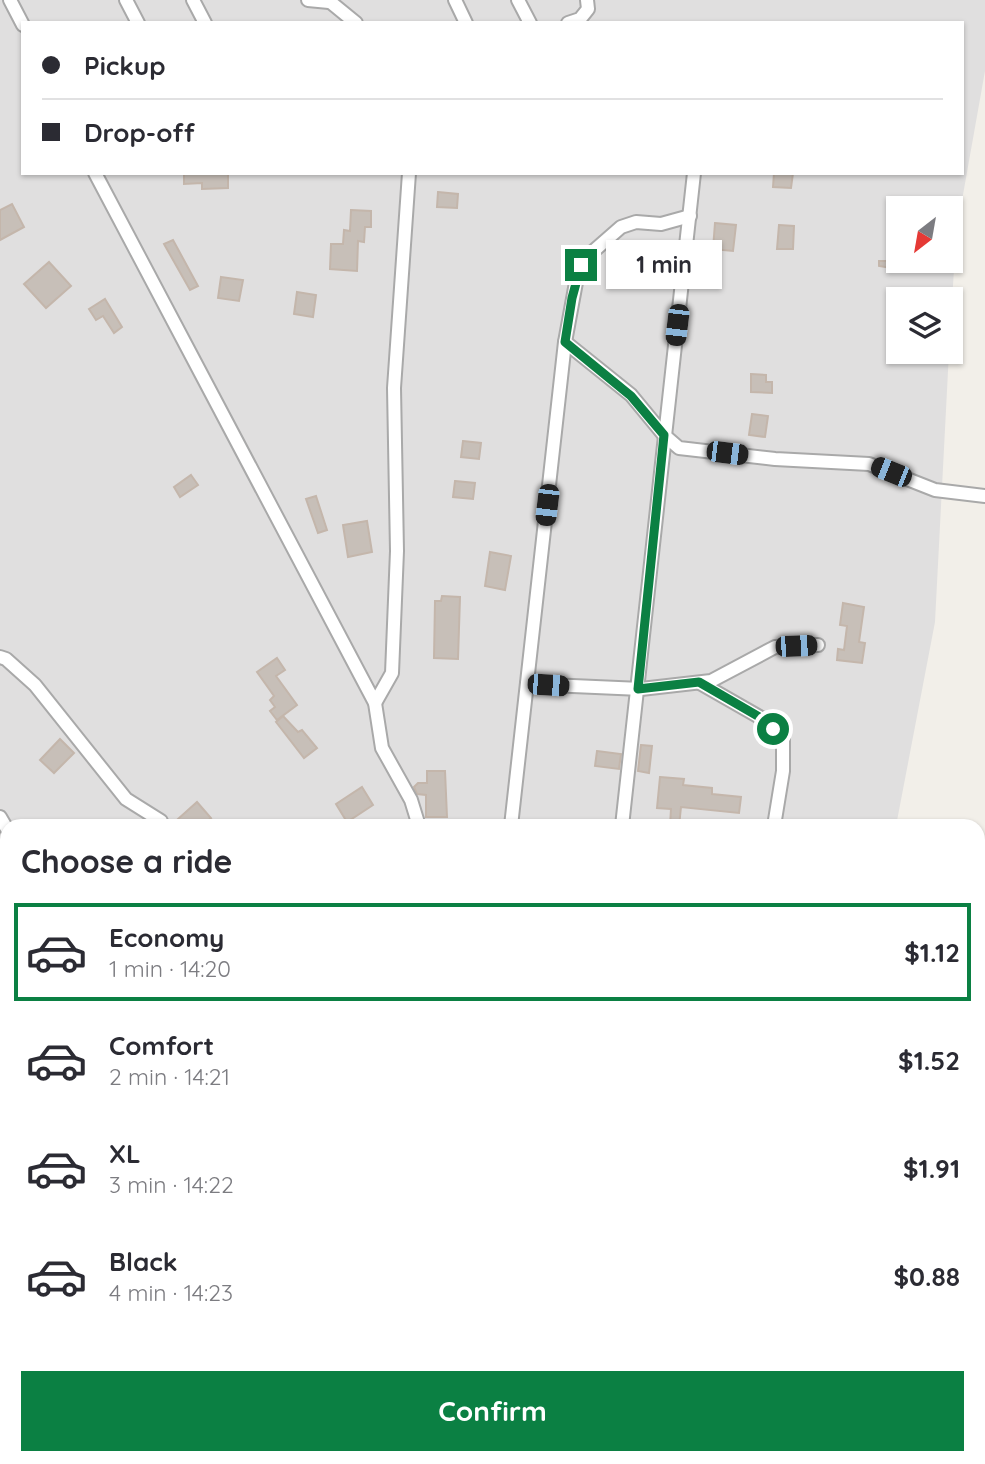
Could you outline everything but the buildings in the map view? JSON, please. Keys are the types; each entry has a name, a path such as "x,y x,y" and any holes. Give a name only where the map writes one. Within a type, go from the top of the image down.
{"street":[{"path":"10,0 21,21"},
{"path":"126,0 137,21"},
{"path":"193,0 204,21"},
{"path":"307,0 329,1 353,21"},
{"path":"455,0 465,21"},
{"path":"518,0 529,21"},
{"path":"574,21 580,19 588,9 587,0"},
{"path":"96,175 375,704 382,748 411,800 417,819"},
{"path":"375,704 392,673 397,551 394,388 409,175"},
{"path":"623,819 694,175"},
{"path":"512,819 565,342 577,277 581,265 589,255 621,227 635,222 661,223 690,216"},
{"path":"565,342 631,396 664,435 680,447 775,459 869,464 934,490 985,496"},
{"path":"527,684 638,689 711,681 775,647 818,645"},
{"path":"0,657 6,659 34,685 126,799 158,819"},
{"path":"699,682 763,719 783,738 783,771 775,819"}],"shaded area":[{"path":"0,0 985,0 985,71 963,196 886,196 886,273 954,273 953,287 886,287 886,364 948,364 935,622 897,819 0,819"}],"route":[{"path":"581,265 565,342 631,396 664,435 638,689 699,682 763,719 773,729"}]}
